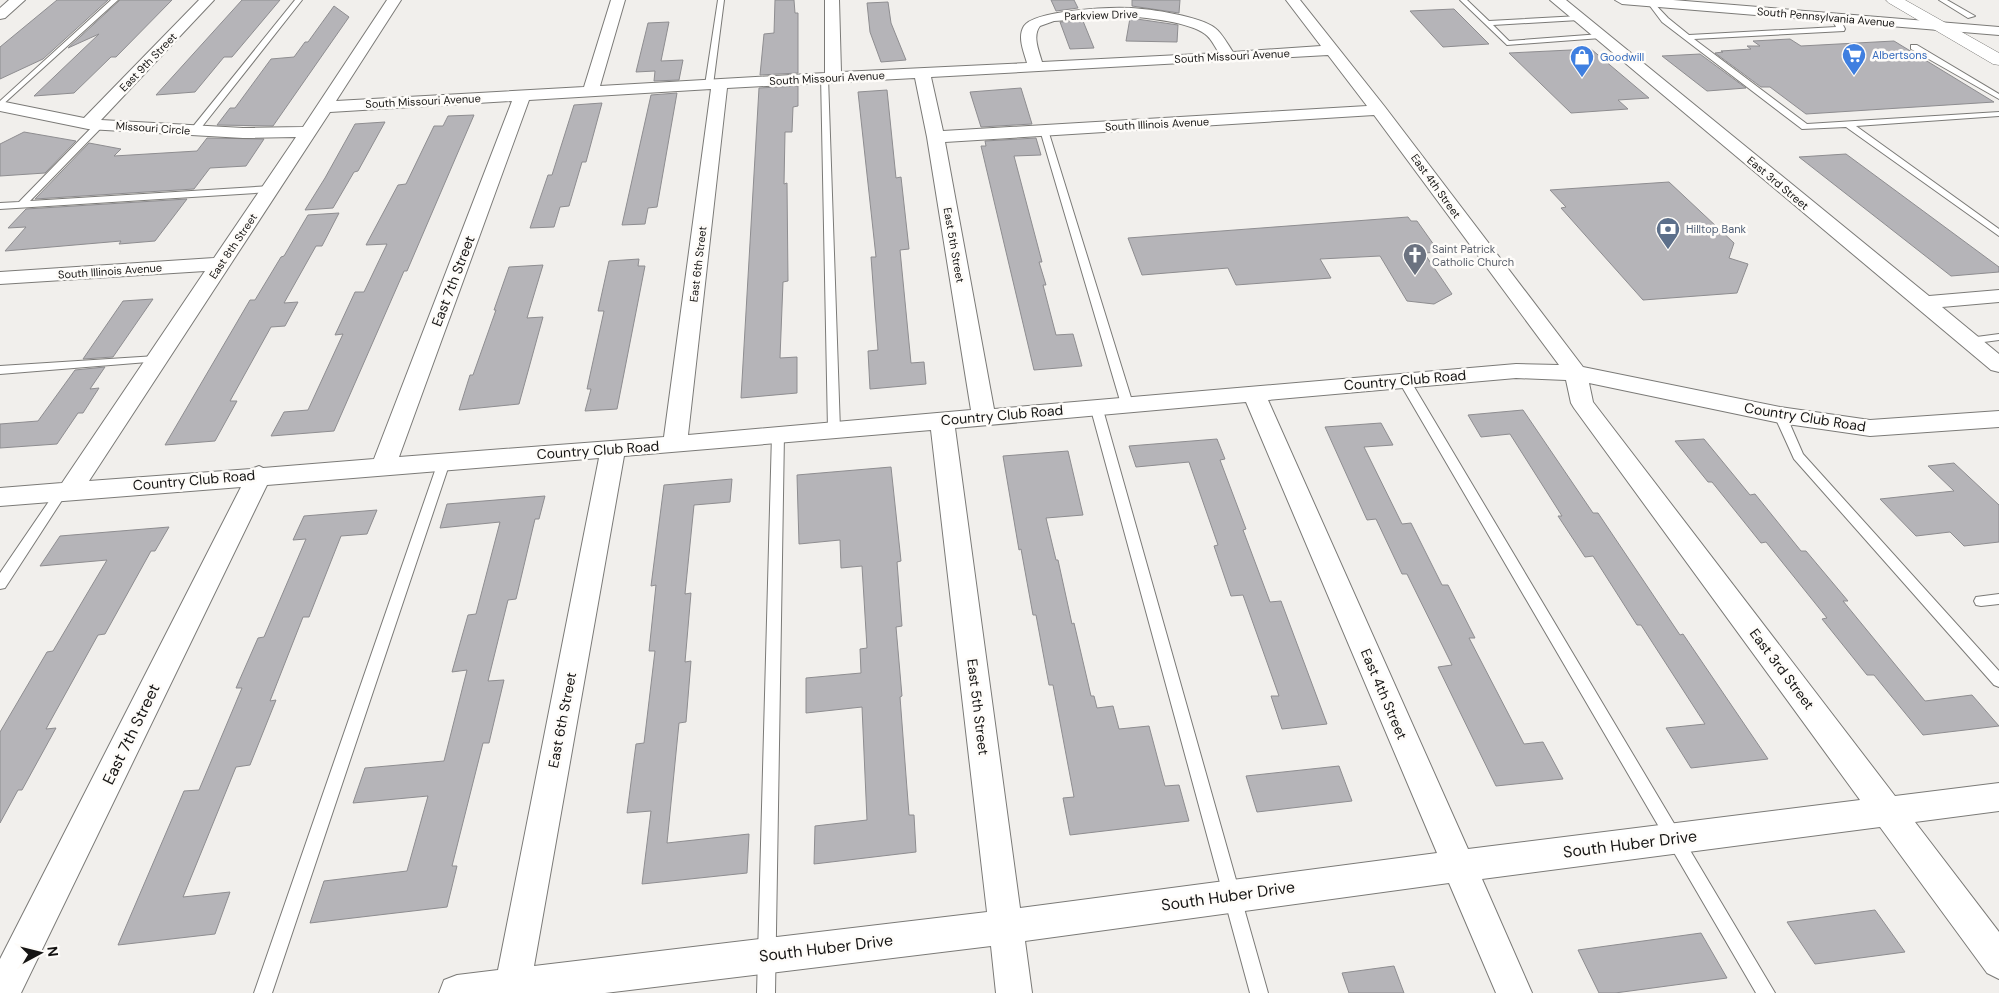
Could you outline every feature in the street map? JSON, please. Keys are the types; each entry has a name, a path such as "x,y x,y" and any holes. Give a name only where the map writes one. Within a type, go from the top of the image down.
{"main road":[{"path":"1894,0 1999,60"}],"street":[{"path":"0,15 18,0"},
{"name":"East 9th Street","path":"93,125 208,0"},
{"name":"East 8th Street","path":"66,491 271,190 394,0"},
{"path":"590,92 618,0"},
{"path":"829,77 832,0"},
{"name":"East 4th Street","path":"1293,0 1379,110 1576,373"},
{"name":"East 3rd Street","path":"1557,0 1999,365"},
{"name":"South Pennsylvania Avenue","path":"1622,0 1999,31"},
{"name":"Parkview Drive","path":"1036,66 1027,36 1031,25 1045,18 1129,12 1158,15 1204,28 1216,35 1230,57"},
{"name":"South Missouri Avenue","path":"324,107 1331,50"},
{"name":"East 5th Street","path":"922,73 936,137 984,418"},
{"name":"East 6th Street","path":"676,444 714,84"},
{"name":"East 7th Street","path":"383,467 522,96"},
{"name":"Missouri Circle","path":"1,107 93,125 194,131 308,132"},
{"name":"South Illinois Avenue","path":"936,137 1379,110"},
{"name":"South Illinois Avenue","path":"0,278 221,264"},
{"path":"1923,303 1999,296"},
{"name":"Country Club Road","path":"0,497 259,475 676,444 1516,371 1576,373 1780,415 1870,428 1999,419"},
{"name":"East 3rd Street","path":"1576,373 1582,403 1999,961"},
{"name":"East 4th Street","path":"1254,394 1514,993"},
{"name":"East 5th Street","path":"942,421 1014,993"},
{"name":"East 6th Street","path":"512,989 613,448"},
{"name":"East 7th Street","path":"2,993 259,475"},
{"name":"South Huber Drive","path":"457,993 512,989 1006,927 1232,895 1999,797"}],"lane":[{"path":"1,107 115,0"},
{"path":"194,131 299,0"},
{"path":"714,84 721,0"},
{"path":"1462,0 1507,43 1601,36"},
{"path":"1942,0 1971,16"},
{"path":"1650,2 1666,20 1805,126 1999,114"},
{"path":"1688,37 1841,29 1835,17"},
{"path":"1487,23 1578,18"},
{"path":"1914,47 1999,97"},
{"path":"829,77 834,430"},
{"path":"1848,124 1999,233"},
{"path":"22,204 93,125"},
{"path":"1044,130 1127,404"},
{"path":"0,206 271,190"},
{"path":"1969,341 1999,337"},
{"path":"0,370 156,359"},
{"path":"1404,380 1766,993"},
{"path":"1096,406 1259,993"},
{"path":"1780,415 1798,456 1999,681"},
{"path":"766,993 778,434"},
{"path":"264,993 444,462"},
{"path":"0,584 66,491"},
{"path":"1981,601 1999,599"}],"building":[{"path":"57,0 108,0 43,59 0,79 0,47"},
{"path":"120,0 172,0 116,57 111,57 74,93 34,96 99,34 68,48"},
{"path":"242,0 280,0 232,57 224,57 195,92 156,95"},
{"path":"775,0 794,0 795,13 798,13 798,73 760,75 764,34 774,33"},
{"path":"1051,0 1074,0 1078,8 1056,11"},
{"path":"1132,0 1180,0 1179,13 1132,6"},
{"path":"888,2 891,23 906,60 881,62 870,32 867,3"},
{"path":"334,6 349,17 273,126 217,125 230,108 235,108 271,59 294,57 305,42 308,42"},
{"path":"1454,9 1489,44 1443,47 1410,11"},
{"path":"1130,18 1178,25 1177,42 1126,41"},
{"path":"1083,21 1094,48 1070,49 1060,22"},
{"path":"669,22 661,61 683,60 679,80 654,81 655,71 636,72 648,23"},
{"name":"Albertsons","path":"1790,39 1801,46 1894,41 1994,102 1806,114 1770,87 1761,87 1715,53 1751,49 1747,46 1760,46 1753,41"},
{"path":"1591,49 1649,98 1618,100 1628,109 1571,113 1509,53"},
{"path":"1700,54 1746,88 1707,91 1662,56"},
{"path":"798,86 798,106 793,107 792,132 785,132 784,184 787,183 788,281 783,282 780,358 797,357 797,393 741,398 759,88"},
{"path":"1021,88 1032,124 981,127 970,92"},
{"path":"887,90 896,178 901,177 909,249 900,250 911,363 924,362 926,384 870,389 868,351 878,350 871,257 876,257 858,92"},
{"path":"677,93 657,207 648,208 645,224 622,225 651,95"},
{"path":"602,103 586,162 582,162 569,206 560,207 554,227 530,228 548,175 552,175 574,105"},
{"path":"474,115 407,271 404,271 334,431 271,436 284,412 308,410 343,334 335,335 355,292 364,292 387,244 366,245 398,185 406,184 434,126 443,126 448,116"},
{"path":"385,122 358,171 354,172 333,208 305,210 355,124"},
{"path":"24,132 76,141 45,173 0,176 0,144"},
{"path":"207,138 264,139 246,166 210,168 194,189 35,199 89,143 121,149 114,156 197,151"},
{"path":"1036,138 1041,155 1014,156 1042,262 1039,262 1046,285 1043,285 1056,335 1073,334 1082,366 1034,370 981,146 986,146 985,141"},
{"path":"1846,154 1999,267 1999,272 1951,276 1799,157"},
{"path":"1669,182 1734,243 1729,258 1748,264 1737,293 1643,300 1561,208 1566,207 1550,190"},
{"path":"187,199 155,241 119,244 121,241 5,251 26,227 8,228 26,209"},
{"path":"339,213 322,246 316,246 284,303 298,302 285,326 271,327 230,401 237,401 215,441 165,445 250,300 255,300 308,215"},
{"path":"1408,217 1411,221 1417,221 1439,252 1424,253 1452,294 1434,304 1407,301 1380,256 1320,259 1331,278 1236,285 1228,268 1142,275 1128,238"},
{"path":"639,259 638,266 645,266 617,409 585,411 591,389 587,389 604,311 598,311 609,261"},
{"path":"543,265 527,318 543,317 519,404 459,410 470,375 473,375 496,310 494,310 509,267"},
{"path":"153,299 113,357 83,359 123,301"},
{"path":"105,367 90,389 99,388 83,413 78,413 57,444 0,448 0,424 38,421 75,370"},
{"path":"1523,410 1593,513 1598,513 1680,635 1683,634 1768,759 1691,768 1666,728 1705,724 1641,625 1637,625 1593,556 1585,557 1558,516 1562,516 1510,434 1481,437 1468,415"},
{"path":"1381,423 1393,445 1364,447 1402,524 1411,523 1442,585 1448,585 1475,638 1469,638 1524,744 1543,742 1563,779 1496,786 1438,667 1452,665 1407,574 1402,574 1376,519 1367,520 1325,427"},
{"path":"1217,439 1225,459 1220,460 1246,529 1243,530 1270,602 1281,601 1327,724 1282,729 1271,696 1279,696 1243,595 1231,596 1214,546 1218,545 1189,462 1136,467 1129,446"},
{"path":"1704,439 1750,495 1755,494 1801,551 1806,551 1848,601 1843,601 1925,701 1972,695 1999,726 1923,735 1874,675 1867,675 1822,619 1827,618 1766,542 1761,543 1712,482 1708,482 1675,441"},
{"path":"1068,451 1083,515 1046,518 1091,696 1094,696 1097,708 1113,706 1119,729 1149,726 1165,786 1179,785 1189,821 1070,835 1063,798 1074,797 1053,685 1049,685 1036,615 1033,615 1021,549 1019,550 1003,456"},
{"path":"1954,463 1999,505 1999,542 1964,546 1950,532 1916,536 1880,499 1954,491 1928,466"},
{"path":"891,467 901,561 897,562 902,626 896,627 902,696 900,697 909,815 914,815 916,852 814,864 815,826 867,820 862,707 806,713 806,678 861,673 860,649 867,648 862,566 841,568 840,540 799,544 797,475"},
{"path":"732,479 730,502 694,505 685,594 691,593 685,662 691,661 686,722 679,723 667,843 749,834 747,873 642,884 651,811 627,813 636,744 644,743 655,651 649,651 656,585 651,586 664,485"},
{"path":"545,496 539,519 535,519 516,599 508,600 488,681 504,680 489,743 483,743 452,866 457,866 447,907 310,923 324,881 407,871 428,796 353,803 365,768 444,761 467,670 452,672 468,615 476,614 500,522 440,528 447,504"},
{"path":"377,510 367,534 341,536 309,617 303,617 270,701 276,700 250,765 236,767 183,897 230,892 215,934 118,945 184,791 199,790 242,688 236,688 258,638 264,637 306,539 293,540 304,516"},
{"path":"169,527 155,551 151,551 105,634 98,635 46,729 56,728 22,790 18,790 0,823 0,732 47,652 53,651 107,560 40,566 60,536"},
{"path":"1339,766 1352,801 1257,812 1246,776"},
{"path":"1875,910 1905,952 1815,964 1787,922"},
{"path":"1701,933 1727,978 1615,993 1599,993 1578,950"},
{"path":"1394,966 1404,993 1349,993 1342,973"}],"place":[{"name":"Albertsons","path":"1854,76"},
{"name":"Goodwill","path":"1582,78"},
{"name":"Hilltop Bank","path":"1668,250"},
{"name":"Saint Patrick Catholic Church","path":"1415,276"}]}
